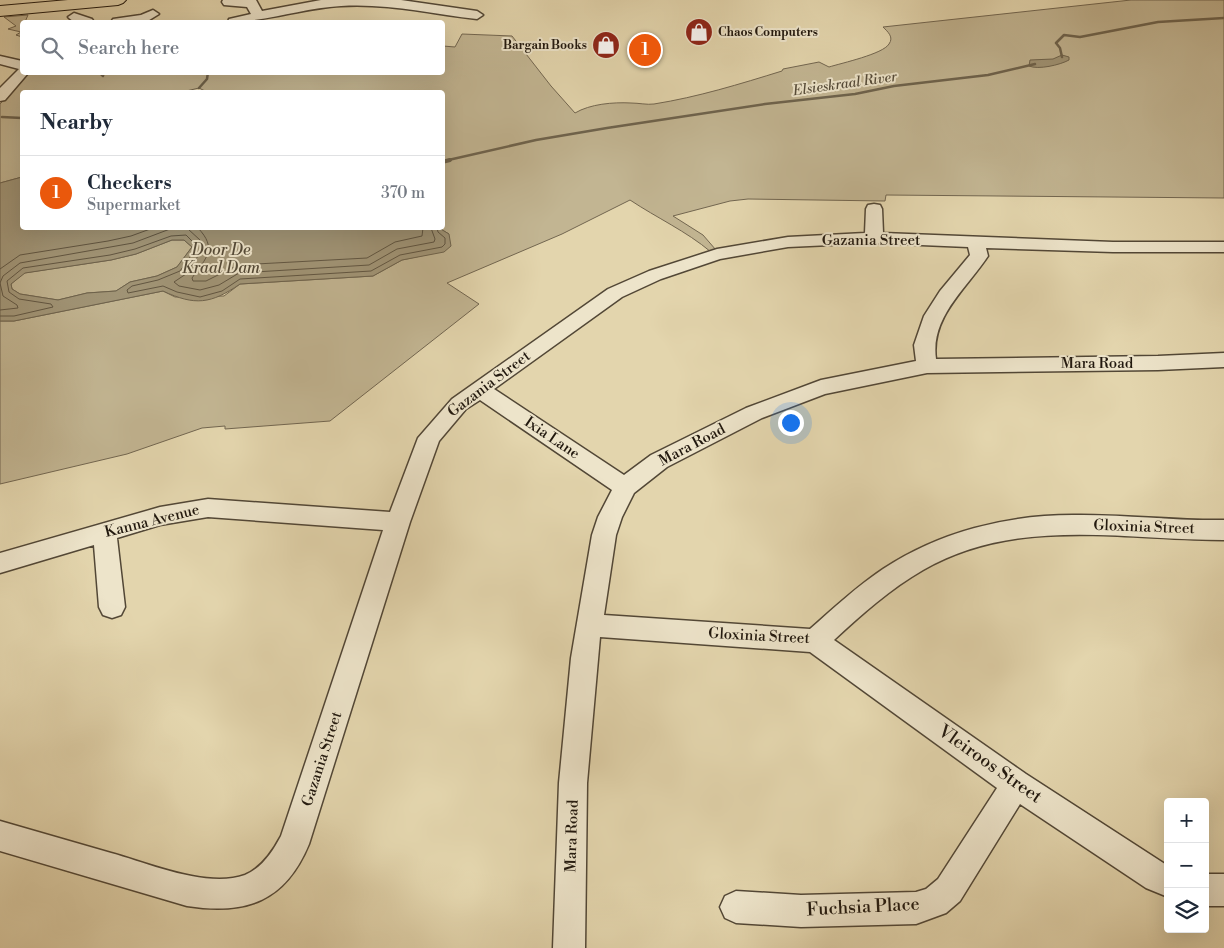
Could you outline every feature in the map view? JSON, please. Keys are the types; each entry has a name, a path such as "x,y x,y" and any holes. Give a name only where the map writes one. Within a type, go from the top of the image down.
{"main road":[{"path":"0,4 39,0"},
{"path":"0,11 118,0"}],"street":[{"path":"241,20 318,4 345,1 397,2 440,12 478,15"},
{"path":"228,2 252,3 258,15"},
{"path":"318,4 338,14"},
{"path":"405,17 423,16 440,12"},
{"path":"135,20 144,19 153,14"},
{"path":"74,17 82,20"},
{"path":"0,60 20,65"},
{"path":"0,97 20,74"},
{"path":"874,209 874,238"},
{"name":"Gazania Street","path":"0,836 186,890 209,894 232,894 250,889 272,877 284,863 294,844 398,522 429,438 450,412 479,389 615,293 661,272 717,254 788,242 874,238 1113,247 1224,247"},
{"path":"928,366 924,345 934,316 947,295 979,256 976,243"},
{"name":"Mara Road","path":"569,948 573,783 584,658 604,535 610,517 625,487 659,461 754,413 821,387 928,366 1158,363 1224,360"},
{"name":"Ixia Lane","path":"479,389 625,487"},
{"name":"Kanna Avenue","path":"0,563 160,516 208,508 398,522"},
{"name":"Gloxinia Street","path":"590,624 815,641 869,593 907,566 934,551 962,540 995,532 1040,525 1073,524 1224,530"},
{"path":"105,532 112,607"},
{"name":"Vleiroos Street","path":"815,641 1016,784 1164,880"},
{"name":"Fuchsia Place","path":"736,907 801,911 916,908 935,902 949,890 1016,784"},
{"path":"1209,890 1224,890"}],"shaded area":[{"path":"1131,0 1224,0 1224,198 886,195 885,201 748,199 730,201 673,216 703,235 716,250 711,252 682,231 630,200 562,234 447,283 479,304 330,421 225,429 225,426 202,428 127,454 0,484 0,321 14,321 163,291 175,297 224,296 240,284 373,276 402,260 430,254 449,234 442,230 445,230 445,90 203,90 199,88 190,90 20,90 20,178 0,183 0,104 27,75 445,75 445,46 455,47 462,34 512,36 575,113 609,103 651,104 670,101 735,85 782,71 783,69 819,62 829,67 852,61 871,55 889,44 891,37 883,27"},
{"path":"28,15 26,20 20,20 20,32 8,29 16,26 4,17"},
{"path":"172,240 184,240 192,247 177,267 157,276 130,282 116,291 87,293 58,300 20,294 12,289 11,284 24,273 111,260 136,254"}],"water":[{"path":"1062,55 1069,57 1069,60 1049,66 1029,66 1030,60 1053,59"},
{"name":"Door De Kraal Dam","path":"20,178 20,230 442,230 449,234 451,246 444,252 402,260 373,276 240,284 220,296 203,301 184,299 163,291 14,321 0,321 0,183","holes":["172,240 184,240 192,247 177,267 157,276 130,282 116,291 87,293 58,300 20,294 12,289 11,284 25,273 111,260 136,254"]}],"waterway":[{"name":"Elsieskraal River","path":"1062,57 1060,48 1056,43 1064,35 1080,37 1158,22 1224,18"},
{"name":"Elsieskraal River","path":"445,161 536,140 607,128 765,104 855,94 894,86 988,75 1035,64"},
{"path":"199,88 207,79 208,75"},
{"path":"2,117 20,118"},
{"name":"Elsieskraal River","path":"445,161 450,160"}],"place":[{"name":"Chaos Computers","path":"699,32"},
{"name":"Bargain Books","path":"606,45"},
{"name":"Checkers","path":"645,50"}]}
